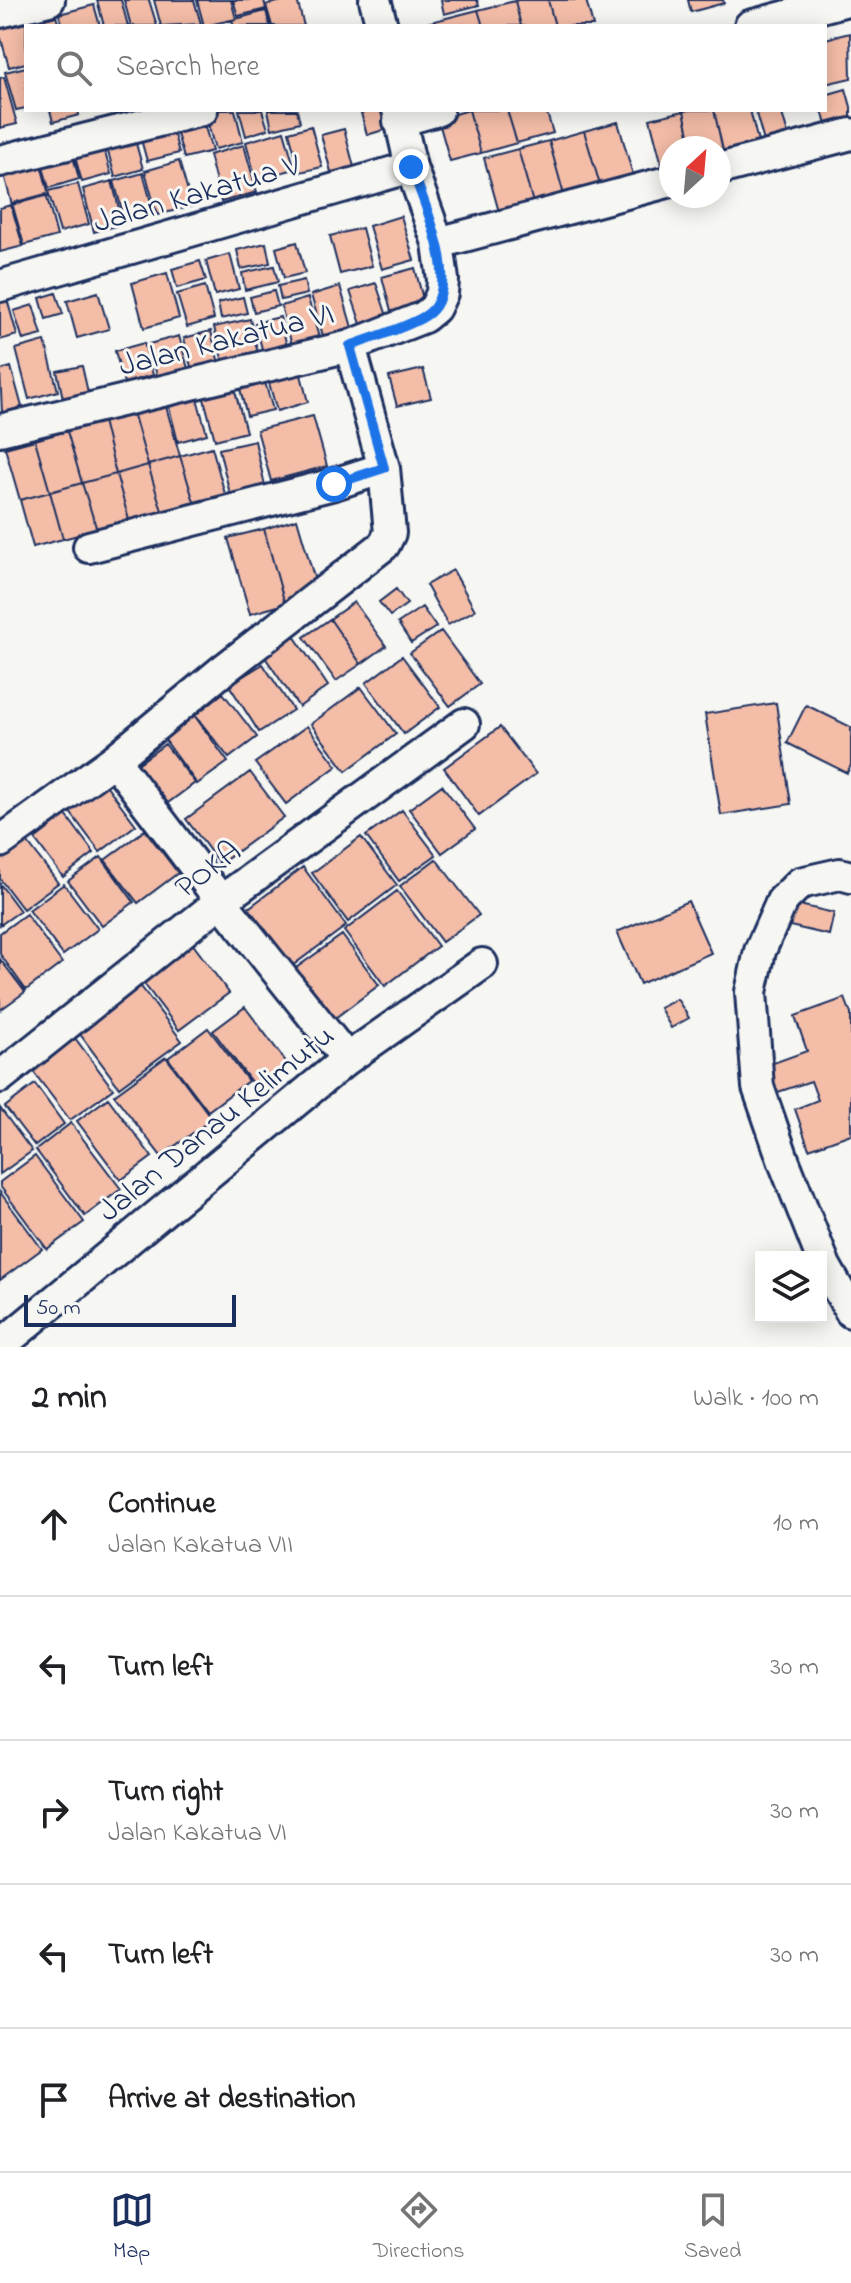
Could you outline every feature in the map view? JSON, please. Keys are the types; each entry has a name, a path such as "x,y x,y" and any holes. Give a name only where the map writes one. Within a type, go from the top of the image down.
{"street":[{"path":"0,12 49,0"},
{"path":"375,0 381,24"},
{"path":"757,24 847,0"},
{"path":"0,161 194,112"},
{"path":"422,112 398,115 411,167 438,243 659,184"},
{"path":"731,166 851,134"},
{"name":"Jalan Kakatua V","path":"0,286 411,167"},
{"name":"Jalan Kakatua VI","path":"0,430 350,346 424,317 435,308 442,293 438,243"},
{"path":"0,842 114,760 223,670 384,545 390,533 384,468 350,346"},
{"path":"89,547 334,484 384,468"},
{"name":"POKA","path":"0,1077 221,901 464,724"},
{"path":"114,760 347,1059"},
{"path":"851,877 840,874 800,883 782,901 760,951 751,992 758,1087 825,1266 851,1312"},
{"name":"Jalan Danau Kelimutu","path":"0,1346 347,1059 482,964"}],"building":[{"path":"97,0 121,0 127,24 103,24"},
{"path":"124,0 149,0 156,24 130,24"},
{"path":"154,0 194,0 201,24 160,24"},
{"path":"197,0 231,0 236,19 203,24"},
{"path":"233,0 264,0 266,9 238,16"},
{"path":"297,0 303,24 271,24 266,5"},
{"path":"441,0 477,0 479,5 444,14"},
{"path":"548,0 554,24 521,24 515,1"},
{"path":"548,0 586,0 592,24 554,24"},
{"path":"688,0 723,0 724,3 691,12"},
{"path":"515,1 521,24 482,24 478,10"},
{"path":"94,5 99,24 62,24 59,14"},
{"path":"478,10 482,24 423,24"},
{"path":"266,11 269,24 233,24 232,20"},
{"path":"56,16 58,24 29,24"},
{"path":"26,19 24,63 9,67 0,26"},
{"path":"850,33 851,78 827,84 827,39"},
{"path":"24,67 24,108 16,110 5,72"},
{"path":"4,77 17,124 0,128 0,78"},
{"path":"846,89 851,123 827,129 823,112 827,112 827,94"},
{"path":"50,112 78,112 79,115 53,122"},
{"path":"201,112 212,151 184,158 172,116"},
{"path":"205,112 236,112 243,142 215,149"},
{"path":"240,112 263,112 268,129 246,136"},
{"path":"268,112 298,112 300,122 272,129"},
{"path":"394,112 397,126 367,135 361,113"},
{"path":"470,112 508,112 517,143 481,153"},
{"path":"470,112 481,153 450,161 438,119"},
{"path":"508,112 547,112 553,133 517,143"},
{"path":"684,112 714,112 720,136 689,136"},
{"path":"684,112 689,136 659,136 659,154 650,119"},
{"path":"714,112 750,112 759,146 731,153 731,136 720,136"},
{"path":"756,112 782,112 789,138 765,145"},
{"path":"169,116 179,153 147,161 137,125"},
{"path":"618,122 633,175 600,185 584,131"},
{"path":"131,125 143,169 115,177 103,133"},
{"path":"311,126 322,167 300,172 289,132"},
{"path":"344,129 354,167 331,172 321,135"},
{"path":"284,131 295,169 256,179 246,142"},
{"path":"584,131 600,185 564,195 549,141"},
{"path":"101,138 111,174 82,182 72,146"},
{"path":"549,141 564,195 533,203 518,149"},
{"path":"70,145 79,179 49,188 39,153"},
{"path":"244,145 257,192 221,202 209,155"},
{"path":"37,149 49,195 12,205 0,159"},
{"path":"518,149 533,203 499,212 484,158"},
{"path":"179,161 192,206 157,215 145,171"},
{"path":"143,173 154,213 125,221 114,181"},
{"path":"112,181 123,224 94,232 83,189"},
{"path":"78,184 89,224 60,232 48,191"},
{"path":"46,194 57,236 24,245 12,203"},
{"path":"11,205 23,246 0,252 0,208"},
{"path":"401,216 414,260 382,269 369,226"},
{"path":"362,228 372,266 340,274 330,236"},
{"path":"297,242 305,273 284,278 276,248"},
{"path":"266,243 270,263 241,269 237,250"},
{"path":"230,254 239,289 215,295 206,261"},
{"path":"200,261 206,280 177,288 172,269"},
{"path":"274,266 278,282 245,290 242,273"},
{"path":"415,268 426,311 393,319 382,277"},
{"path":"167,273 179,318 144,328 132,283"},
{"path":"304,280 307,294 281,300 278,286"},
{"path":"376,283 388,319 362,327 350,291"},
{"path":"205,286 214,319 187,327 177,294"},
{"path":"340,286 353,331 324,339 311,295"},
{"path":"274,291 278,306 254,312 250,297"},
{"path":"98,292 109,329 77,338 67,301"},
{"path":"56,293 63,314 46,319 40,298"},
{"path":"243,297 247,313 221,319 218,303"},
{"path":"308,298 319,338 292,345 281,306"},
{"path":"7,299 17,335 0,340 0,301"},
{"path":"33,305 42,335 23,340 14,311"},
{"path":"280,317 288,351 264,356 255,323"},
{"path":"250,319 259,358 224,366 214,327"},
{"path":"211,331 220,368 193,375 184,338"},
{"path":"179,336 190,376 159,384 149,344"},
{"path":"45,341 58,391 29,399 16,349"},
{"path":"144,343 153,375 124,383 115,351"},
{"path":"82,366 89,397 64,403 57,371"},
{"path":"11,367 22,407 2,413 0,370"},
{"path":"299,367 308,402 277,411 267,376"},
{"path":"423,369 431,398 397,406 389,377"},
{"path":"264,379 273,410 247,416 239,385"},
{"path":"234,387 246,432 215,440 203,395"},
{"path":"196,395 207,434 178,442 168,403"},
{"path":"165,403 180,456 148,465 133,412"},
{"path":"133,412 148,465 116,474 103,421"},
{"path":"313,416 327,466 271,481 257,430"},
{"path":"103,421 116,474 82,483 67,431"},
{"path":"67,431 82,483 50,492 35,440"},
{"path":"35,440 50,492 20,500 5,448"},
{"path":"255,441 266,490 231,498 219,449"},
{"path":"212,447 225,494 194,502 180,456"},
{"path":"180,456 194,502 162,511 148,465"},
{"path":"148,465 162,511 129,520 116,474"},
{"path":"116,474 129,520 97,530 82,483"},
{"path":"82,483 97,530 63,539 50,492"},
{"path":"50,492 63,539 33,547 20,500"},
{"path":"297,519 319,594 285,604 264,529"},
{"path":"264,529 285,604 250,614 228,538"},
{"path":"453,570 475,610 448,625 426,585"},
{"path":"396,589 407,604 390,616 379,602"},
{"path":"354,602 386,646 361,664 330,619"},
{"path":"422,607 436,627 411,643 398,623"},
{"path":"330,619 361,664 336,681 304,637"},
{"path":"288,627 328,686 299,707 258,647"},
{"path":"441,631 480,684 450,706 410,653"},
{"path":"402,656 440,707 404,734 366,683"},
{"path":"263,664 293,710 259,732 229,685"},
{"path":"361,687 396,734 346,771 311,724"},
{"path":"223,693 257,737 229,758 195,715"},
{"path":"776,703 791,804 721,815 705,714"},
{"path":"806,705 851,727 851,765 847,773 787,743"},
{"path":"194,715 228,762 197,784 163,737"},
{"path":"307,726 337,766 286,804 255,763"},
{"path":"500,727 536,774 479,816 444,768"},
{"path":"165,744 195,783 161,808 131,769"},
{"path":"250,772 284,817 220,864 186,819"},
{"path":"104,782 136,825 100,852 67,808"},
{"path":"442,785 475,829 442,853 409,809"},
{"path":"402,810 436,855 399,881 366,836"},
{"path":"66,815 94,853 63,877 35,839"},
{"path":"145,830 178,873 138,903 105,860"},
{"path":"361,837 397,885 348,922 312,873"},
{"path":"25,839 58,883 23,909 0,879 0,858"},
{"path":"101,857 134,902 102,926 68,881"},
{"path":"436,859 479,915 442,942 400,886"},
{"path":"303,867 346,926 285,971 242,913"},
{"path":"0,884 20,911 0,925"},
{"path":"64,884 98,929 63,955 29,910"},
{"path":"397,891 438,946 385,986 344,931"},
{"path":"688,901 711,953 640,984 617,932"},
{"path":"795,904 834,913 829,935 790,926"},
{"path":"26,914 62,963 26,990 0,954 0,933"},
{"path":"342,935 379,985 327,1024 289,973"},
{"path":"192,943 229,993 179,1030 142,981"},
{"path":"0,959 25,992 0,1010"},
{"path":"136,980 182,1041 119,1087 74,1026"},
{"path":"845,998 851,1014 851,1134 809,1149 795,1109 818,1100 811,1081 775,1093 765,1066 807,1051 795,1016"},
{"path":"677,999 689,1018 671,1028 660,1008"},
{"path":"245,1007 287,1063 255,1087 213,1031"},
{"path":"208,1028 248,1081 208,1111 168,1058"},
{"path":"72,1034 113,1089 70,1120 29,1066"},
{"path":"166,1057 212,1119 161,1156 114,1095"},
{"path":"35,1084 64,1124 35,1146 5,1107"},
{"path":"108,1098 152,1157 121,1180 77,1121"},
{"path":"0,1108 32,1151 0,1174"},
{"path":"71,1123 121,1189 85,1216 36,1150"},
{"path":"35,1156 84,1222 47,1249 0,1186 0,1182"},
{"path":"0,1192 42,1249 0,1280"}],"route":[{"path":"334,484 384,468 350,346 424,317 435,308 442,293 438,243 411,167"}]}
